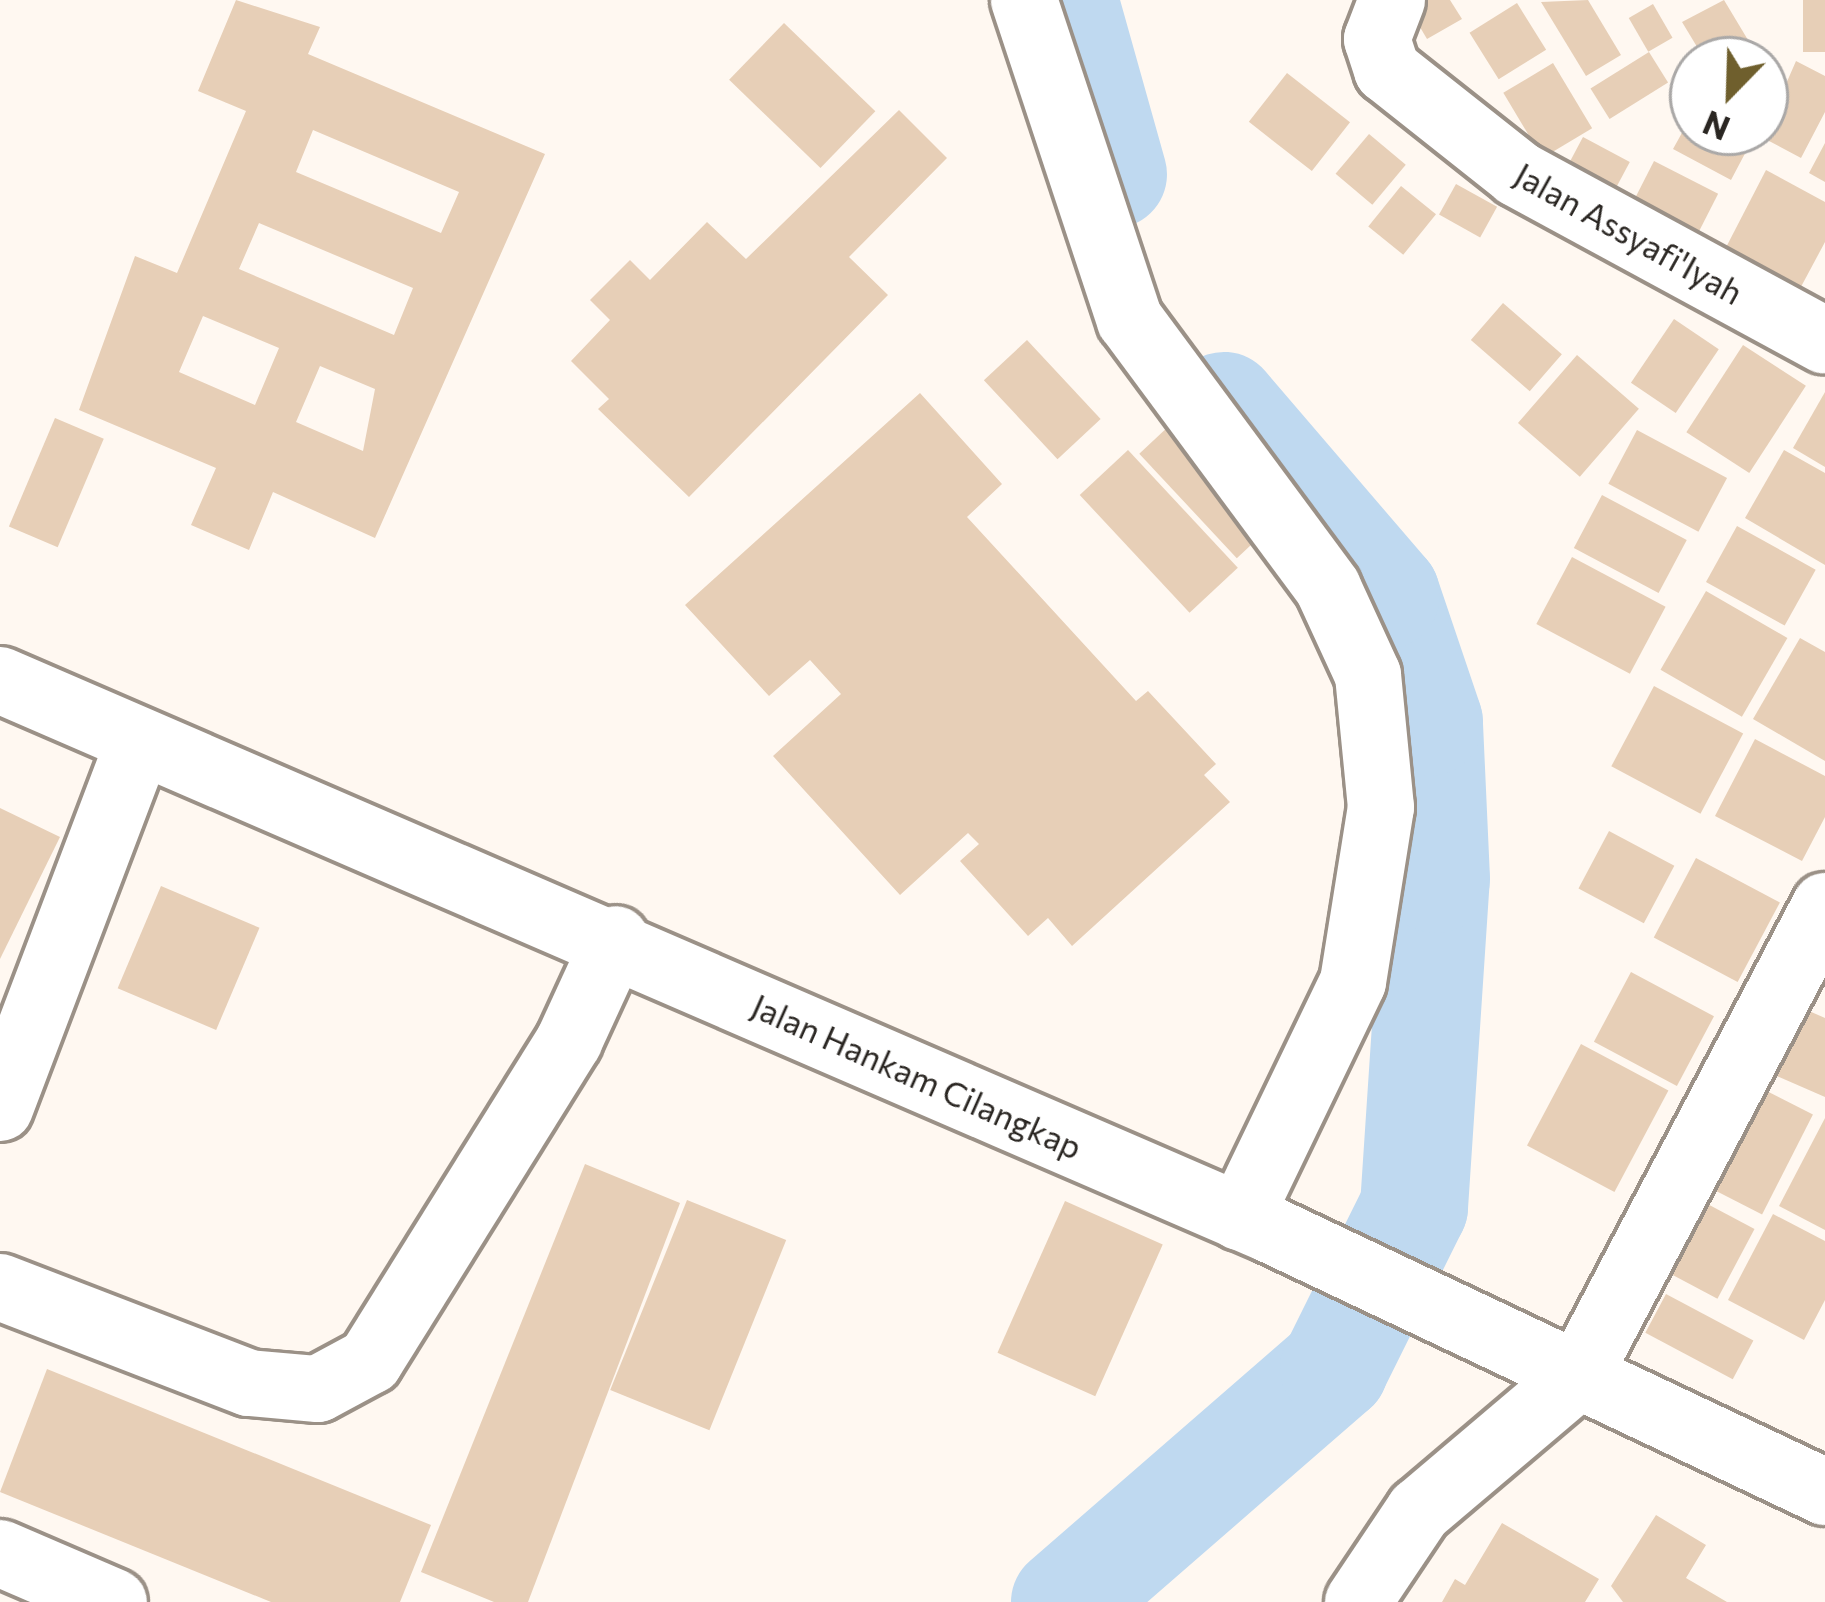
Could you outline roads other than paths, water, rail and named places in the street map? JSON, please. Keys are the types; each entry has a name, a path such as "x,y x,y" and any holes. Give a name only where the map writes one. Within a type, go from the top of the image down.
{"street":[{"path":"1024,0 1130,320 1328,588 1368,675 1381,807 1353,982 1256,1224"},
{"name":"Jalan Assyafi'Iyah","path":"1392,0 1377,39 1387,70 1499,159 1825,341"},
{"name":"Jalan Hankam Cilangkap","path":"0,680 137,745 616,939 1256,1224 1825,1492"},
{"path":"0,1108 137,745"},
{"path":"1358,1602 1419,1511 1578,1376 1825,906"},
{"path":"0,1287 249,1383 317,1389 370,1361 569,1042 616,939"},
{"path":"0,1552 115,1602"}],"waterway":[{"path":"1064,0 1113,174"},
{"path":"1065,1602 1334,1368 1414,1207 1436,879 1429,722 1386,595 1224,406"}]}
